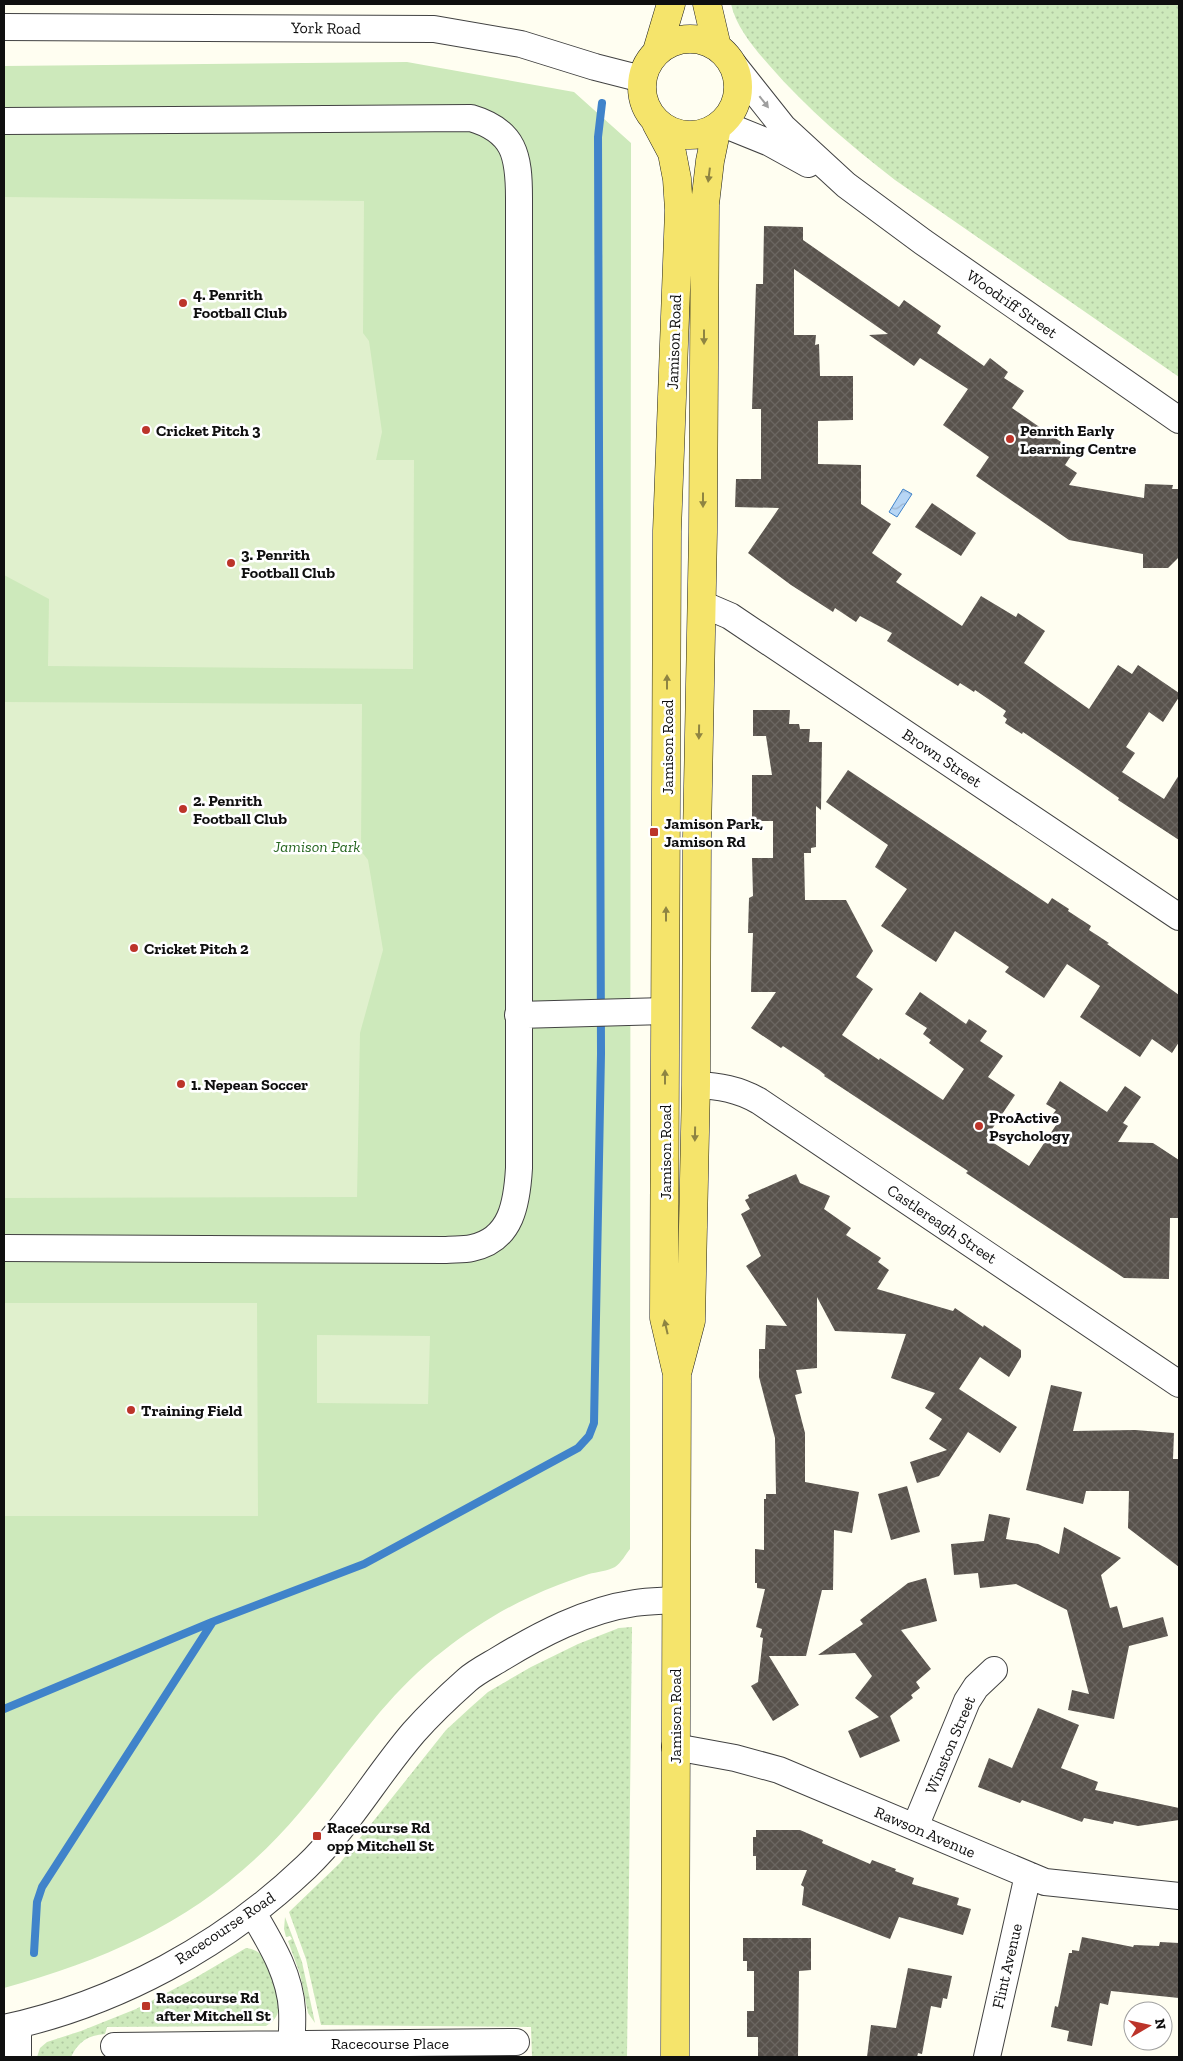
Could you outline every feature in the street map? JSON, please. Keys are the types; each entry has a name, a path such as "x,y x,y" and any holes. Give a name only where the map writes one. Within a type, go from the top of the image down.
{"main road":[{"path":"670,4 657,51 645,68 642,79 642,95 647,110 656,123 670,132 685,136 699,135 720,125 731,113 738,98 738,80 725,56 708,4"},
{"path":"657,51 676,40 692,38 709,42 725,56"},
{"name":"Jamison Road","path":"656,123 672,153 677,179 679,210 668,531 664,1318 676,1374 675,2057"},
{"name":"Jamison Road","path":"676,1374 691,1321 696,1085 697,847 702,604 706,204 710,160 720,125"}],"street":[{"name":"York Road","path":"4,27 434,29 521,44 595,67 642,79"},
{"name":"Woodriff Street","path":"725,56 783,127 846,185 922,242 1179,420"},
{"path":"4,121 471,118 495,128 512,146 519,172 519,1168 518,1197 512,1217 501,1232 489,1242 472,1248 445,1250 4,1248"},
{"name":"Woodriff Street","path":"720,125 770,143 846,185"},
{"name":"Brown Street","path":"702,604 730,616 1179,917"},
{"path":"518,1014 665,1011"},
{"name":"Castlereagh Street","path":"696,1085 724,1087 742,1092 759,1101 1179,1384"},
{"name":"Racecourse Road","path":"11,2026 55,2015 86,2004 148,1977 204,1946 253,1913 286,1886 330,1841 414,1732 468,1679 521,1646 589,1615 634,1603 676,1600"},
{"name":"Winston Street","path":"915,1828 967,1702 976,1687 994,1670"},
{"name":"Rawson Avenue","path":"674,1747 735,1758 779,1770 1028,1876 1057,1884 1179,1896"},
{"name":"Flint Avenue","path":"987,2057 1028,1876"},
{"path":"253,1913 275,1951 286,1976 292,2009 291,2050"},
{"path":"11,2026 18,2057"},
{"name":"Racecourse Place","path":"114,2046 291,2050 516,2042"}],"green space":[{"path":"731,4 1179,4 1179,377 895,180 829,126 783,81 752,44 741,29"},
{"name":"Jamison Park","path":"407,62 574,92 631,143 630,1549 615,1567 566,1582 507,1608 485,1621 422,1668 367,1727 300,1812 269,1846 236,1876 202,1902 166,1924 129,1943 48,1975 4,1988 4,66"},
{"path":"4,197 364,201 363,333 369,341 382,432 376,460 414,460 413,669 48,666 49,599 4,575"},
{"path":"4,702 362,704 361,851 368,860 383,950 360,1033 357,1197 4,1198"},
{"name":"Training Field","path":"4,1303 257,1303 258,1516 4,1516"},
{"path":"317,1335 430,1336 428,1404 317,1403"},
{"path":"632,1627 627,2057 532,2057 531,2027 321,2025 306,1959 289,1912 340,1863 446,1730 488,1692 531,1667 578,1644 619,1628"},
{"path":"285,1917 302,1962 315,2023 308,2013 300,1974 288,1941 292,1939 290,1936 286,1937 284,1929"},
{"path":"246,1948 259,1953 263,1957 270,1969 276,1989 279,2009 272,2022 266,2026 107,2027 105,2034 94,2036 80,2043 71,2057 37,2057 40,2048 47,2042 81,2031 136,2009 195,1978"}],"water":[{"path":"903,489 912,494 897,517 889,512"}],"building":[{"path":"764,226 803,227 803,240 899,307 904,300 941,326 937,333 984,366 990,358 1008,372 1004,378 1024,391 1012,408 1074,451 1065,465 1077,473 1069,485 1144,498 1145,484 1173,485 1172,489 1179,489 1178,558 1168,568 1143,568 1143,554 1069,540 976,476 989,457 943,425 968,389 920,358 914,366 869,335 888,334 794,269 794,335 816,335 815,345 819,344 820,376 853,376 853,420 818,421 818,464 861,465 861,504 891,524 872,553 902,574 896,582 962,626 981,596 1016,617 1018,613 1045,631 1024,663 1089,709 1118,665 1132,674 1138,665 1179,693 1179,697 1163,722 1149,712 1126,747 1135,753 1122,772 1164,799 1179,775 1179,840 1118,800 1119,798 1023,732 1022,734 1005,723 1007,719 1003,716 1006,711 975,690 974,692 960,683 958,686 887,641 892,633 860,616 856,622 835,608 833,612 791,585 748,553 779,508 735,507 736,479 761,479 761,409 752,409 756,284 763,284"},
{"path":"932,503 976,533 961,556 915,527"},
{"path":"753,710 790,710 789,724 799,724 800,729 810,729 809,742 822,742 821,810 816,806 816,847 811,848 811,853 804,853 805,900 846,900 873,951 856,977 873,989 842,1035 943,1100 964,1069 929,1043 931,1040 923,1034 927,1028 905,1014 920,992 966,1024 969,1019 987,1031 980,1041 1003,1056 988,1077 1015,1095 986,1138 1029,1166 1060,1119 1053,1114 1056,1110 1046,1104 1060,1081 1107,1112 1125,1086 1141,1097 1123,1123 1128,1126 1118,1142 1153,1143 1179,1160 1179,1218 1170,1218 1169,1279 1124,1278 966,1173 968,1171 824,1076 819,1070 783,1046 781,1048 751,1028 776,992 751,992 753,933 748,933 749,898 753,896 752,858 773,858 773,821 752,821 752,775 772,775 766,736 753,736"},
{"path":"848,770 1048,904 1052,898 1069,909 1068,911 1091,926 1089,930 1179,995 1179,1042 1172,1053 1152,1039 1140,1057 1080,1017 1100,986 1067,964 1044,998 1005,972 1009,967 955,931 936,962 881,926 907,889 875,867 888,845 826,802"},
{"path":"796,1174 800,1183 830,1196 824,1209 851,1228 846,1235 881,1258 878,1262 889,1270 877,1289 953,1311 955,1308 1021,1350 1021,1357 1009,1377 980,1357 959,1389 1017,1427 1000,1453 968,1432 939,1476 917,1483 910,1462 947,1450 929,1439 942,1419 925,1408 935,1393 891,1378 906,1334 835,1331 817,1297 817,1368 796,1370 802,1393 795,1395 805,1433 805,1482 859,1492 852,1533 834,1530 833,1590 822,1590 806,1656 769,1656 799,1705 773,1721 751,1686 758,1682 763,1638 760,1637 762,1629 756,1627 765,1589 757,1588 757,1583 755,1583 755,1549 764,1550 764,1499 766,1499 766,1494 776,1494 775,1438 759,1377 759,1349 765,1349 766,1325 787,1326 746,1266 761,1256 741,1214 750,1209 745,1200 749,1198 748,1195"},
{"path":"1051,1385 1082,1392 1073,1431 1135,1430 1174,1433 1173,1459 1179,1459 1179,1567 1128,1528 1129,1491 1086,1491 1083,1504 1026,1490"},
{"path":"907,1486 920,1532 891,1540 878,1494"},
{"path":"989,1514 1010,1518 1006,1539 1038,1544 1059,1554 1064,1527 1121,1558 1101,1575 1110,1608 1117,1606 1123,1628 1163,1617 1168,1636 1129,1646 1114,1719 1068,1710 1072,1690 1089,1694 1067,1610 1016,1584 980,1588 978,1573 954,1575 951,1544 984,1541"},
{"path":"926,1578 937,1621 901,1630 931,1669 916,1682 920,1688 911,1695 913,1698 890,1716 900,1741 860,1758 848,1731 879,1717 855,1698 872,1676 855,1653 818,1655 863,1624 860,1620 908,1583"},
{"path":"1038,1708 1079,1725 1061,1768 1098,1782 1095,1790 1179,1808 1179,1820 1138,1826 1114,1821 1113,1824 1084,1818 1082,1822 1022,1800 1020,1803 978,1787 989,1758 1012,1768"},
{"path":"756,1830 800,1830 823,1840 822,1843 870,1864 872,1860 896,1869 895,1871 914,1878 912,1884 959,1898 957,1905 971,1909 963,1935 899,1917 890,1939 802,1905 804,1887 801,1885 807,1870 756,1870 756,1856 753,1856 753,1837 756,1837"},
{"path":"1082,1937 1133,1947 1134,1945 1159,1946 1160,1942 1179,1943 1179,1998 1111,1991 1108,2005 1100,2003 1092,2046 1067,2041 1069,2031 1051,2027 1055,2006 1058,2007 1069,1953 1072,1953 1072,1950 1079,1951"},
{"path":"743,1938 811,1938 811,1970 799,1971 798,2057 758,2057 758,2037 747,2037 747,2011 754,2011 754,1971 747,1971 747,1961 743,1961"},
{"path":"908,1968 952,1976 947,1999 943,1998 941,2008 931,2006 922,2054 918,2053 917,2057 867,2057 871,2025 896,2028"}],"waterway":[{"path":"4,1709 212,1622 364,1564 578,1448 589,1436 594,1423 601,1054 598,137 602,103"},
{"path":"34,1953 37,1902 42,1887 212,1623"}],"place":[{"name":"4. Penrith Football Club","path":"183,303"},
{"name":"Cricket Pitch 3","path":"146,430"},
{"name":"Penrith Early Learning Centre","path":"1010,439"},
{"name":"3. Penrith Football Club","path":"231,563"},
{"name":"2. Penrith Football Club","path":"183,809"},
{"name":"Jamison Park, Jamison Rd","path":"654,832"},
{"name":"Cricket Pitch 2","path":"134,948"},
{"name":"1. Nepean Soccer","path":"181,1084"},
{"name":"ProActive Psychology","path":"979,1126"},
{"name":"Training Field","path":"131,1410"},
{"name":"Racecourse Rd opp Mitchell St","path":"317,1836"},
{"name":"Racecourse Rd after Mitchell St","path":"146,2006"}]}
